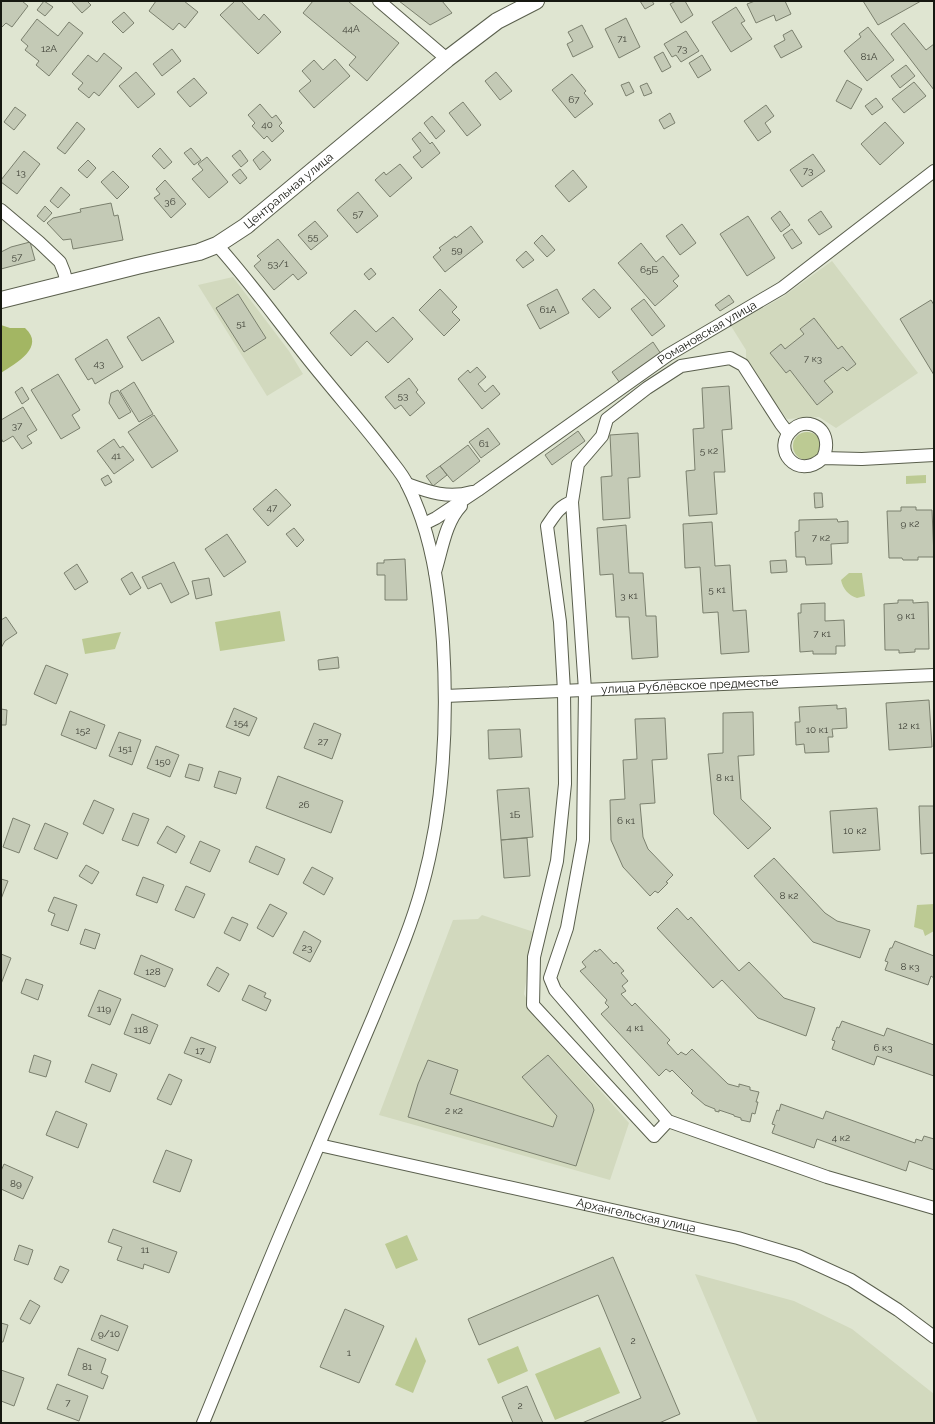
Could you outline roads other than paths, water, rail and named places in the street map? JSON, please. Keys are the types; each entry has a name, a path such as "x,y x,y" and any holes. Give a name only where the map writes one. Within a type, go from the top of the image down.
{"main road":[{"name":"Центральная улица","path":"1,300 199,252 217,245 246,226 447,59 497,22 536,1"}],"street":[{"path":"379,1 447,59"},
{"name":"Романовская улица","path":"424,524 436,518 478,490 668,355 782,288 934,171"},
{"path":"1,210 60,262 67,284"},
{"path":"203,1423 274,1248 319,1145 409,928 422,887 436,826 442,775 445,696 440,613 435,572 424,524 408,484 382,448 320,374 237,268 217,245"},
{"path":"788,433 743,365 730,358 682,366 647,388 607,419 602,436 578,464 572,502 585,690 583,840 567,928 550,978 555,990 668,1121 827,1177 934,1208"},
{"path":"802,424 811,424 818,428 824,434 827,442 827,451 823,458 817,464 809,467 801,467 793,463 787,457 784,449 785,440 788,433 794,427 802,424"},
{"path":"823,458 862,459 934,455"},
{"name":"Романовская улица","path":"408,484 435,494 449,496 463,495 478,490"},
{"name":"Романовская улица","path":"435,572 452,518 464,503 478,490"},
{"path":"572,502 566,504 555,513 547,526 560,622 564,691 565,784 557,861 534,957 533,1005 654,1136 668,1121"},
{"name":"улица Рублёвское предместье","path":"445,696 934,675"},
{"path":"533,981 550,978"},
{"name":"Архангельская улица","path":"319,1145 738,1238 790,1254 851,1280 898,1310 934,1336"}]}
